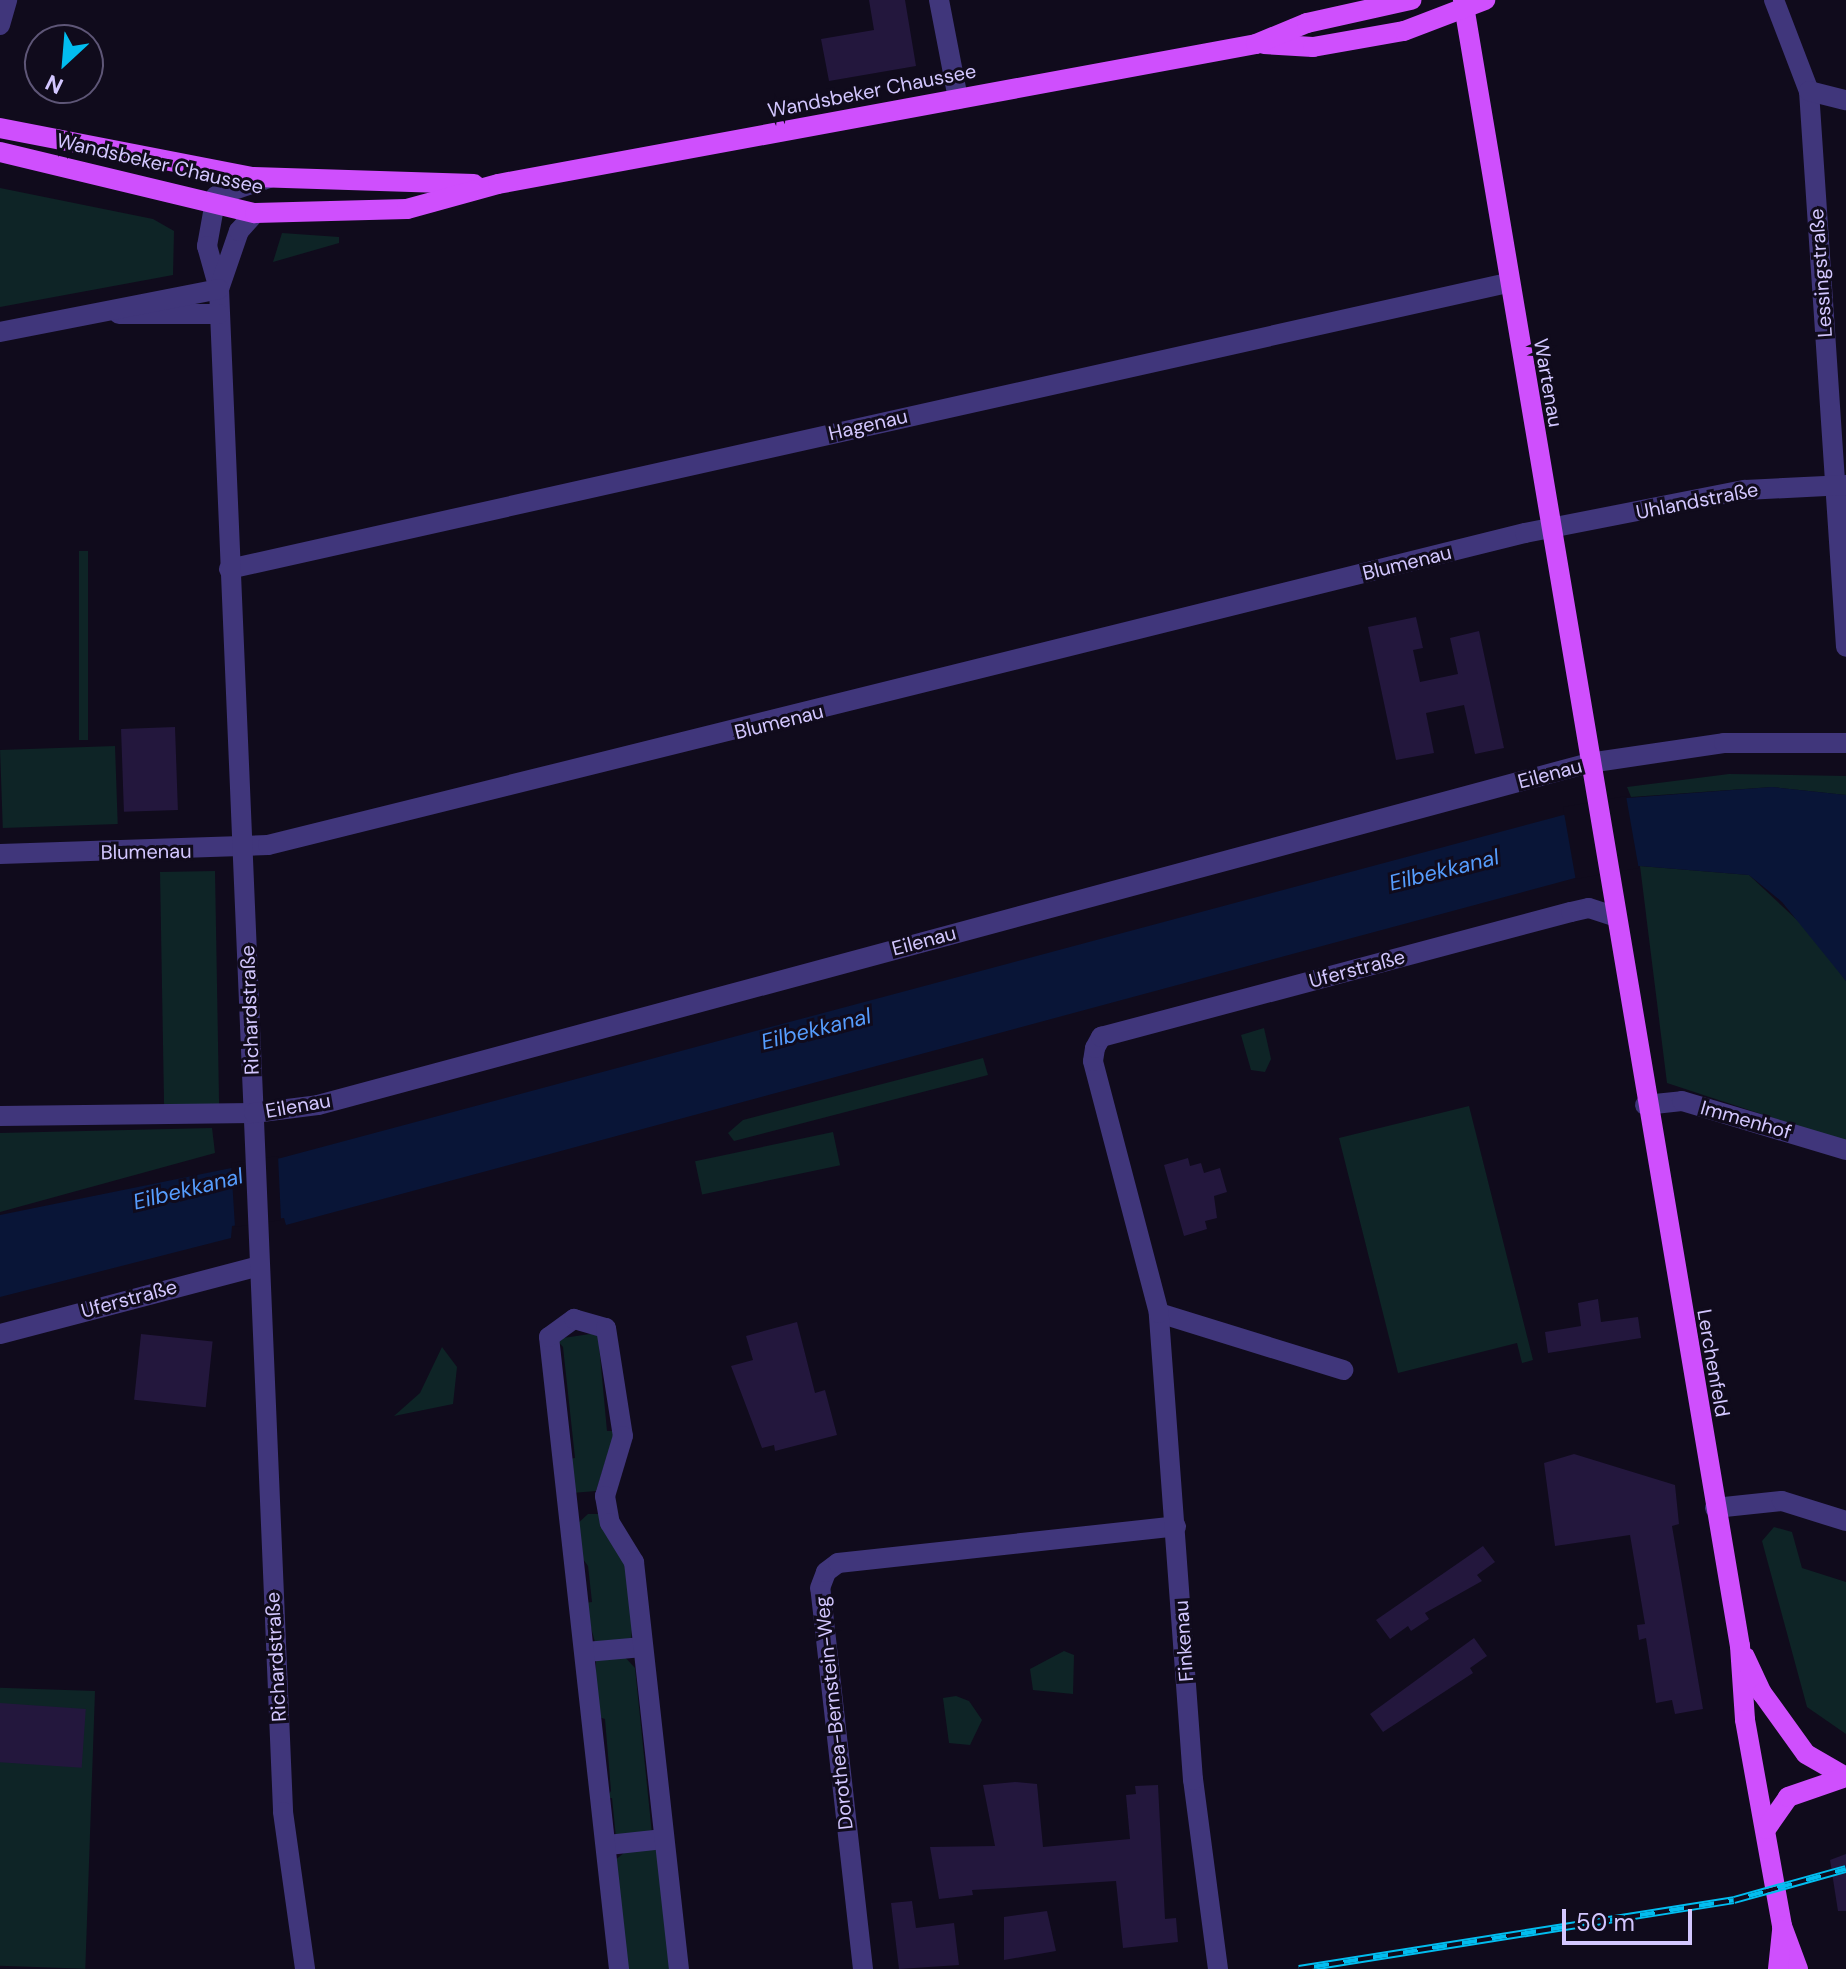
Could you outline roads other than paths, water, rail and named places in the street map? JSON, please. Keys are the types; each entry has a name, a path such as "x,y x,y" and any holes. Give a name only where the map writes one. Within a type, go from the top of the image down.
{"main road":[{"name":"Wandsbeker Chaussee","path":"0,152 255,213 407,209 498,184 1256,44 1307,23 1411,0"},
{"name":"Wandsbeker Chaussee","path":"1256,44 1313,47 1404,31 1463,5 1485,0"},
{"name":"Wartenau","path":"1463,5 1589,763"},
{"name":"Wandsbeker Chaussee","path":"0,128 270,178 498,184"},
{"name":"Lerchenfeld","path":"1589,763 1645,1105 1740,1646 1745,1720 1782,1926 1798,1969"},
{"path":"1740,1646 1789,1735 1806,1754 1846,1777"},
{"path":"1766,1829 1788,1797 1846,1777"},
{"path":"1778,1969 1782,1926"}],"street":[{"path":"0,25 7,0"},
{"path":"939,0 958,99"},
{"name":"Lessingstraße","path":"1774,0 1809,91 1841,485 1846,647"},
{"path":"1809,91 1846,100"},
{"path":"212,203 225,190 270,178"},
{"name":"Richardstraße","path":"212,203 207,246 219,289 283,1812 305,1969"},
{"name":"Richardstraße","path":"219,289 239,231 255,213"},
{"name":"Hagenau","path":"229,569 1507,283"},
{"path":"0,332 219,289"},
{"path":"85,313 219,314"},
{"name":"Uhlandstraße","path":"1549,532 1745,490 1841,485"},
{"name":"Blumenau","path":"0,854 243,847 1549,532"},
{"name":"Eilenau","path":"0,1116 254,1113 318,1105 1589,763 1724,743 1846,743"},
{"name":"Uferstraße","path":"1101,1037 1571,912 1589,908 1613,916"},
{"name":"Finkenau","path":"1101,1037 1093,1061 1159,1313 1193,1780 1218,1969"},
{"name":"Immenhof","path":"1645,1105 1682,1101 1846,1150"},
{"name":"Uferstraße","path":"0,1334 259,1266"},
{"path":"1159,1313 1343,1370"},
{"path":"619,1969 608,1845 549,1337 574,1319 606,1328 623,1436 605,1496 610,1523 634,1562 679,1969"},
{"path":"568,1499 605,1496"},
{"path":"1715,1508 1782,1501 1846,1521"},
{"name":"Dorothea-Bernstein-Weg","path":"863,1969 820,1588 826,1572 838,1563 1176,1526"},
{"path":"586,1652 643,1647"},
{"path":"608,1845 664,1839"}],"water":[{"name":"Eilbekkanal","path":"1772,787 1846,795 1846,981 1782,902 1749,875 1640,866 1575,878 286,1225 284,1218 232,1226 231,1238 0,1297 0,1215 281,1158 1627,798"}],"railway":[{"path":"1299,1969 1734,1900 1846,1869"}]}
